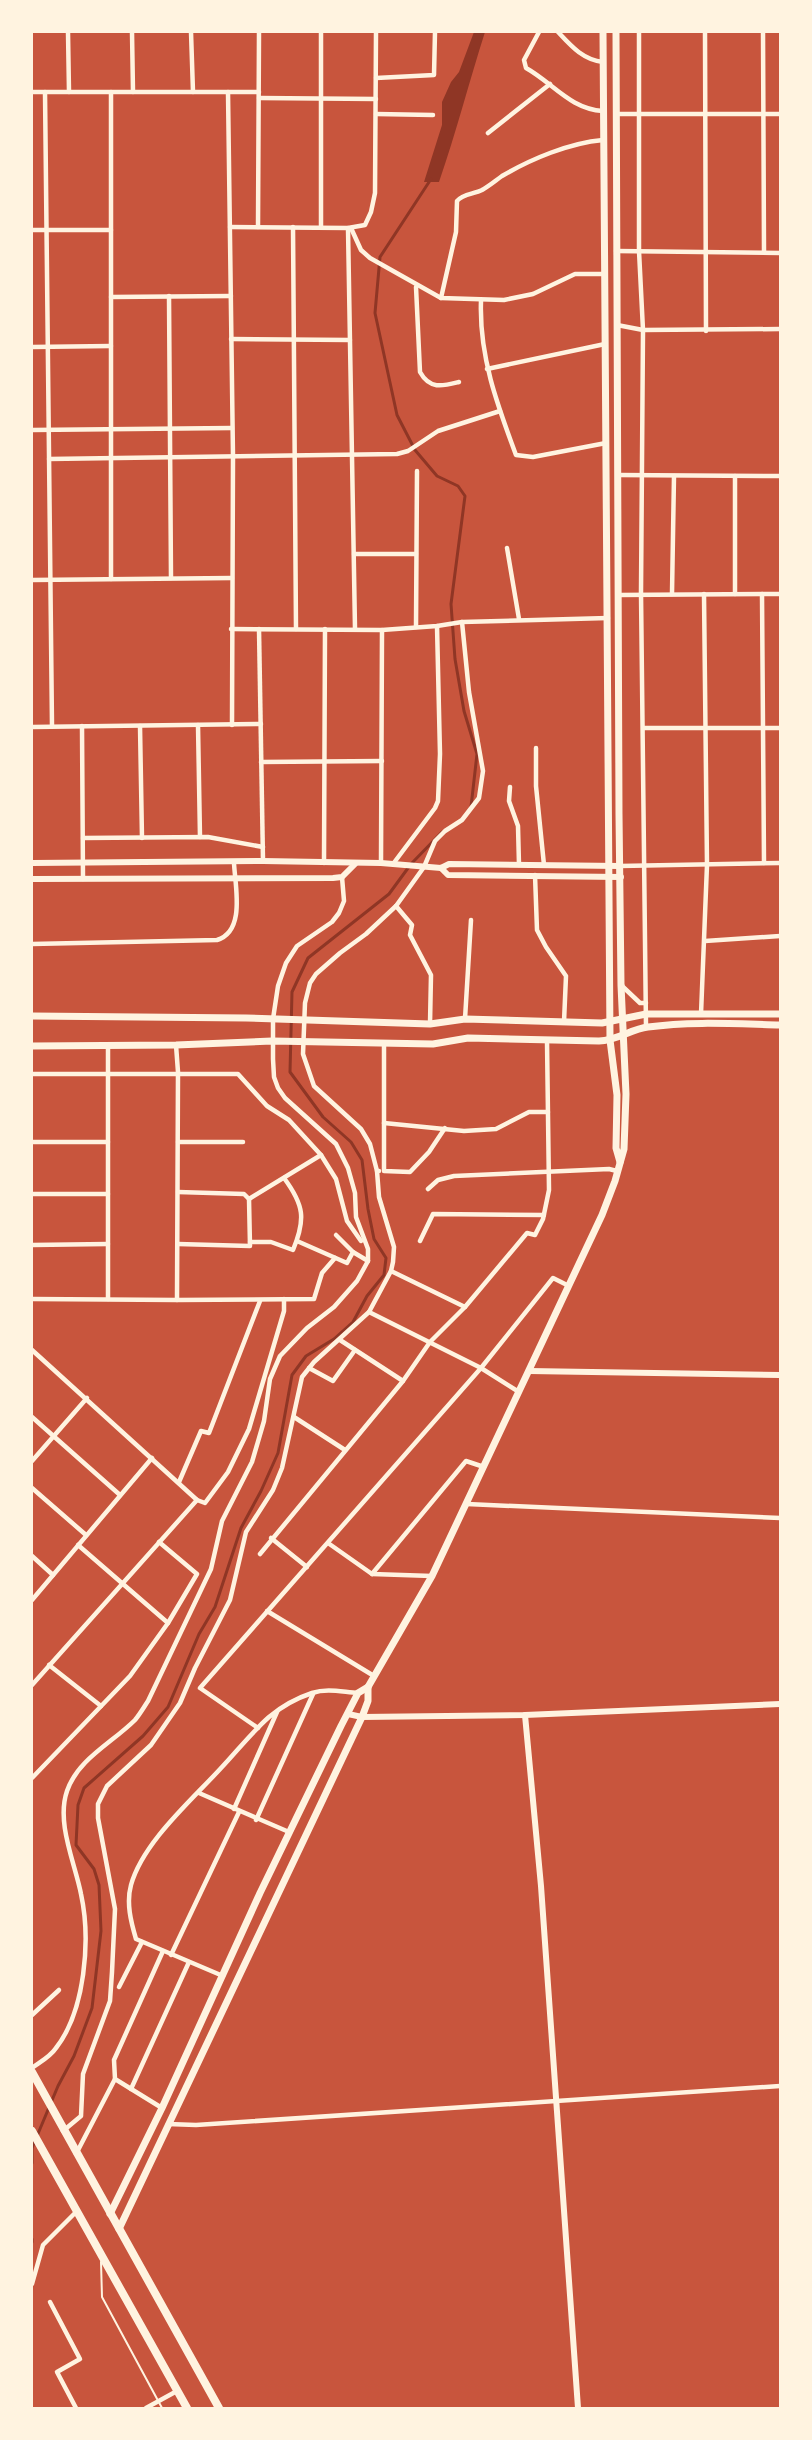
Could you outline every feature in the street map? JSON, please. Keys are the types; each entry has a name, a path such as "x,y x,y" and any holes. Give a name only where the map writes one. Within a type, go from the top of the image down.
{"main road":[{"path":"603,32 610,1040 617,1095 616,1148 620,1162"},
{"path":"110,2214 162,2108 289,1832 358,1693 368,1687 432,1576 602,1215 624,1149 626,1094 621,985 616,32"},
{"path":"32,1016 275,1019 430,1024 465,1019 610,1023 646,1014 780,1014"},
{"path":"32,1046 176,1045 276,1041 440,1044 468,1038 547,1041 610,1040 646,1027 664,1025 780,1025"},
{"path":"118,2229 362,1717 368,1701 368,1687"},
{"path":"32,2070 46,2101 219,2409"},
{"path":"32,2132 187,2409"}],"street":[{"path":"68,32 69,92"},
{"path":"132,32 133,92"},
{"path":"191,32 193,92"},
{"path":"258,227 260,32"},
{"path":"321,32 321,227"},
{"path":"230,227 350,228 365,225 372,212 375,193 376,32"},
{"path":"376,78 434,75 435,32"},
{"path":"539,32 524,64 526,68 573,103 603,111"},
{"path":"558,32 582,55 590,60 603,62"},
{"path":"639,32 639,251 643,330 641,593 646,866 646,1027"},
{"path":"705,32 706,331"},
{"path":"763,32 764,252"},
{"path":"488,133 550,84"},
{"path":"32,92 228,92 321,99 376,99"},
{"path":"45,92 52,726"},
{"path":"111,92 111,579"},
{"path":"228,92 233,456 232,725"},
{"path":"376,114 433,115"},
{"path":"616,114 780,114"},
{"path":"441,298 456,232 460,197 482,190 503,175 550,154 585,141 603,140"},
{"path":"293,227 296,629"},
{"path":"350,228 362,250 370,258 416,286 441,298 481,301 520,298 575,274 604,274"},
{"path":"350,228 355,629"},
{"path":"32,230 111,230"},
{"path":"616,251 780,253"},
{"path":"416,286 420,372 434,386 459,382"},
{"path":"169,296 171,578"},
{"path":"111,297 231,296"},
{"path":"481,301 480,322 487,369 516,455 533,457 606,443"},
{"path":"617,325 643,330 780,329"},
{"path":"231,339 350,340"},
{"path":"487,369 605,344"},
{"path":"32,347 111,346"},
{"path":"49,459 397,454 422,443 438,431 500,411"},
{"path":"32,430 232,428"},
{"path":"416,627 417,471"},
{"path":"618,476 780,476"},
{"path":"672,594 674,476"},
{"path":"735,476 735,594"},
{"path":"507,548 519,619"},
{"path":"354,554 416,554"},
{"path":"32,580 231,578"},
{"path":"618,594 780,594"},
{"path":"701,1014 707,865 704,594"},
{"path":"762,594 764,863"},
{"path":"231,629 382,630 437,626 456,622 608,618"},
{"path":"63,2131 81,2116 83,2074 110,2001 115,1909 98,1818 98,1804 107,1786 151,1745 180,1703 230,1600 246,1532 273,1490 282,1468 294,1417 297,1391 302,1377 369,1312 391,1271 394,1247 379,1197 377,1171 370,1144 361,1129 314,1086 300,1042 301,1020 306,992 316,974 366,934 396,906 424,867 440,835 462,820 479,798 483,783 481,754 469,692 462,622"},
{"path":"393,864 438,801 440,754 437,626"},
{"path":"259,629 263,861"},
{"path":"324,863 325,629"},
{"path":"381,863 382,630"},
{"path":"32,727 261,724"},
{"path":"198,725 200,837"},
{"path":"82,726 83,879"},
{"path":"140,726 142,838"},
{"path":"644,728 780,728"},
{"path":"536,748 536,786 544,865"},
{"path":"261,762 382,761"},
{"path":"510,787 508,801 518,826 519,865"},
{"path":"83,838 220,838 243,845 263,847"},
{"path":"32,863 263,861 381,863 441,868 449,864 646,866 780,863"},
{"path":"32,944 224,938 230,933 236,918 234,862"},
{"path":"32,879 342,877 355,864"},
{"path":"441,868 448,875 621,877"},
{"path":"535,875 537,930 566,976 564,1022"},
{"path":"32,2070 56,2049 69,2027 84,1969 86,1928 82,1895 64,1823 67,1792 81,1766 137,1718 148,1701 211,1569 222,1521 252,1462 264,1422 270,1379 280,1356 307,1328 334,1307 357,1281 368,1261 368,1249 356,1218 354,1193 348,1168 336,1144 285,1098 274,1077 278,986 286,963 297,946 332,922 339,913 344,901 342,877"},
{"path":"396,906 412,925 410,935 431,975 430,1024"},
{"path":"465,1019 471,920"},
{"path":"705,941 780,936"},
{"path":"621,985 640,1003 646,1003"},
{"path":"260,1554 403,1381 430,1342 465,1307 527,1233 535,1235 544,1215 549,1190 547,1041"},
{"path":"384,1043 384,1170"},
{"path":"108,1045 108,1299"},
{"path":"176,1045 178,1072 177,1299"},
{"path":"32,1074 178,1072 238,1074 267,1106 289,1120 321,1155 336,1179 347,1221 361,1241"},
{"path":"384,1123 464,1131 496,1129 529,1112 548,1112"},
{"path":"377,1171 411,1172 429,1152 445,1128"},
{"path":"32,1142 108,1142"},
{"path":"178,1142 243,1142"},
{"path":"249,1199 321,1155"},
{"path":"428,1189 438,1180 454,1176 549,1170 609,1169 617,1171"},
{"path":"250,1242 271,1242 293,1250 302,1230 302,1217 297,1196 284,1178"},
{"path":"178,1192 244,1194 249,1199 250,1246 178,1244"},
{"path":"32,1194 108,1194"},
{"path":"420,1241 433,1214 544,1215"},
{"path":"336,1235 353,1252 368,1261"},
{"path":"297,1241 347,1263 353,1252"},
{"path":"32,1245 108,1245"},
{"path":"32,1299 260,1301 314,1299 322,1273 334,1257"},
{"path":"391,1271 465,1307"},
{"path":"258,1728 200,1688 482,1368 553,1278 569,1286"},
{"path":"32,1350 197,1500 205,1503 228,1472 249,1429 284,1311 284,1299"},
{"path":"179,1482 201,1431 208,1433 260,1301"},
{"path":"369,1312 482,1368 519,1392"},
{"path":"340,1340 403,1381"},
{"path":"309,1368 333,1381 355,1350"},
{"path":"529,1371 780,1375"},
{"path":"32,1461 87,1398"},
{"path":"32,1417 120,1495"},
{"path":"294,1417 345,1450"},
{"path":"32,1600 152,1458"},
{"path":"372,1574 466,1461 484,1467"},
{"path":"32,1488 86,1535"},
{"path":"32,1685 197,1500"},
{"path":"466,1504 780,1518"},
{"path":"271,1538 307,1567"},
{"path":"32,1778 130,1676 168,1623 197,1574 159,1542"},
{"path":"328,1543 372,1574 432,1576"},
{"path":"78,1545 168,1623"},
{"path":"32,1556 53,1575"},
{"path":"267,1611 374,1677"},
{"path":"49,1665 101,1706"},
{"path":"223,1976 136,1939 130,1920 130,1886 148,1850 258,1728 278,1710 313,1692 329,1689 358,1693"},
{"path":"256,1820 313,1692"},
{"path":"348,1714 362,1717 525,1714 780,1704"},
{"path":"171,1955 237,1811 278,1710"},
{"path":"525,1714 541,1886 578,2409"},
{"path":"199,1792 256,1820 289,1832"},
{"path":"119,1987 142,1942"},
{"path":"76,2154 115,2079 114,2060 163,1951"},
{"path":"131,2089 189,1962"},
{"path":"32,2015 60,1990"},
{"path":"115,2079 162,2108"},
{"path":"168,2124 196,2125 780,2086"},
{"path":"32,2284 43,2245 76,2212"},
{"path":"50,2302 80,2360 57,2372 76,2409"},
{"path":"146,2409 177,2391"},
{"path":"68,2409 69,2398"}],"lane":[{"path":"102,2256 102,2297 162,2409"}],"shaded area":[{"path":"474,32 485,32 439,182 424,182 442,125 442,102 451,82 459,72"}],"waterway":[{"path":"431,179 380,257 375,313 397,415 415,450 437,476 458,486 465,496 451,604 455,659 464,711 477,754 471,807"},
{"path":"32,2163 32,2148 58,2086 74,2056 92,2008 101,1931 99,1885 94,1869 76,1845 78,1805 84,1788 143,1736 168,1707 199,1634 215,1607 241,1528 278,1453 292,1375 306,1356 334,1339 353,1322 367,1296 384,1275 386,1258 374,1239 362,1160 351,1142 323,1117 290,1072 292,992 308,958 389,894 411,864 442,832"}]}
